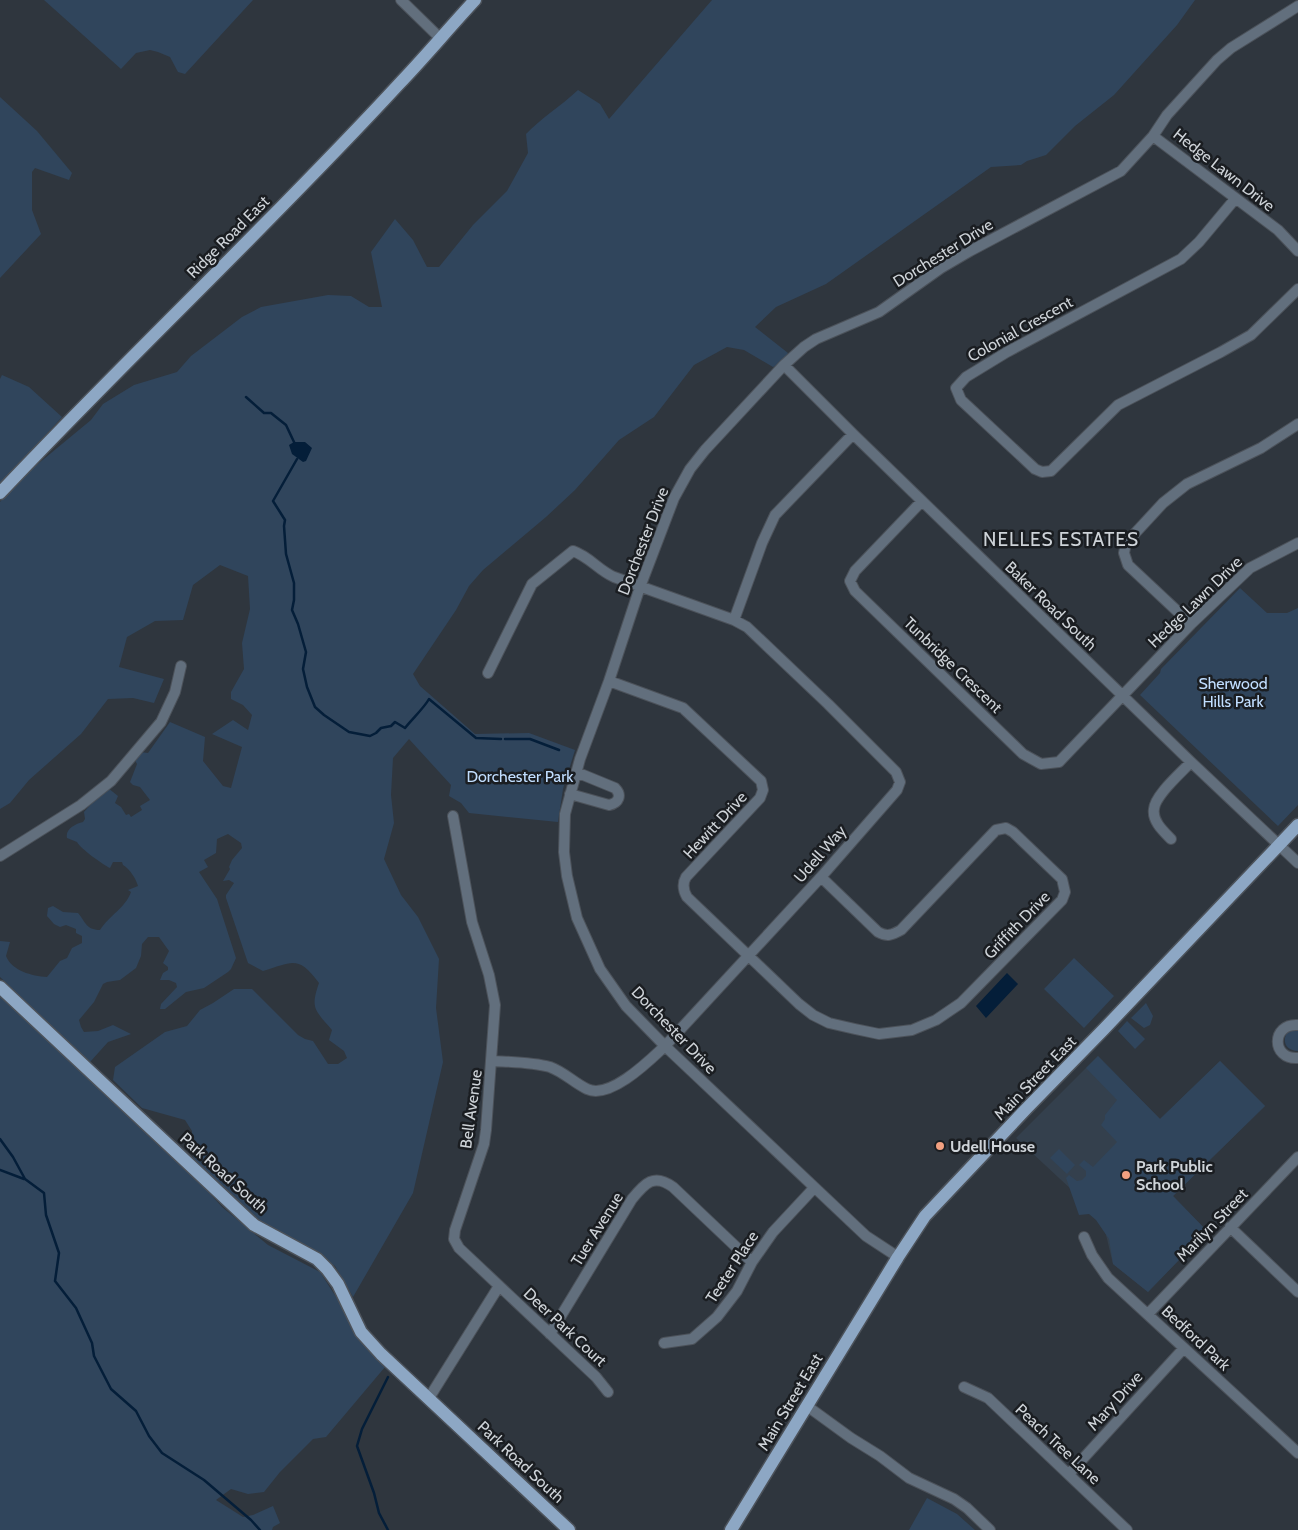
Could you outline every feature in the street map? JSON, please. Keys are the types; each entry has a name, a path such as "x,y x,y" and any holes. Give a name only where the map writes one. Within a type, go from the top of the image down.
{"main road":[{"name":"Ridge Road East","path":"0,493 73,416 399,85 475,0"},
{"name":"Main Street East","path":"732,1530 898,1257 925,1216 1298,825"},
{"name":"Park Road South","path":"0,987 254,1225 317,1259 338,1284 362,1332 381,1354 569,1530"}],"street":[{"path":"401,0 440,38"},
{"name":"Dorchester Drive","path":"898,1257 866,1236 665,1046 626,1006 600,968 577,918 567,876 564,852 565,814 576,772 609,682 640,587 674,498 690,469 705,450 784,365 816,339 879,312 941,268 970,251 1122,172 1153,136 1167,116 1217,60 1231,48 1298,6"},
{"name":"Hedge Lawn Drive","path":"1153,136 1278,230 1298,251"},
{"name":"Colonial Crescent","path":"1235,199 1182,259 1007,352 966,377 956,388 961,400 1035,469 1042,472 1051,471 1118,405 1251,335 1298,290"},
{"name":"Baker Road South","path":"784,365 1191,762 1298,863"},
{"path":"1191,624 1128,565 1124,547 1163,503 1187,484 1261,448 1298,424"},
{"path":"734,620 762,543 775,515 853,434"},
{"name":"Tunbridge Crescent","path":"922,501 855,571 850,581 855,591 1002,734 1023,754 1042,764 1059,762 1123,696"},
{"name":"Hedge Lawn Drive","path":"1123,696 1191,624 1250,568 1298,543"},
{"name":"Udell Way","path":"488,673 532,584 573,551 584,555 608,574 734,620 747,627 896,772 900,782 897,790 821,877 665,1046 637,1072 626,1079 597,1091 589,1090 550,1067 492,1061"},
{"path":"0,856 82,805 111,781 161,722 176,692 181,666"},
{"name":"Hewitt Drive","path":"609,682 683,708 761,781 763,790 760,798 686,877 683,887 686,897 748,956"},
{"path":"1171,839 1160,827 1155,817 1154,808 1160,796 1191,762"},
{"path":"570,794 609,805 614,804 619,798 615,788 576,772"},
{"name":"Bell Avenue","path":"452,816 472,922 494,992 496,1018 484,1144 466,1195 454,1239 459,1248 499,1286"},
{"name":"Griffith Drive","path":"748,956 799,1004 813,1015 829,1023 879,1034 912,1030 936,1020 961,1004 1062,900 1065,892 1062,879 1013,832 1006,828 996,830 901,930 886,936 878,932 821,877"},
{"path":"1298,1024 1284,1028 1280,1032 1277,1041 1283,1054 1292,1058 1298,1058"},
{"name":"Marilyn Street","path":"1148,1314 1298,1157"},
{"name":"Tuer Avenue","path":"550,1334 632,1199 640,1188 651,1181 665,1181 673,1187 752,1262"},
{"name":"Teeter Place","path":"664,1343 692,1338 717,1317 737,1291 752,1262 772,1232 814,1188"},
{"path":"1230,1228 1298,1292"},
{"name":"Bedford Park","path":"1084,1237 1092,1255 1108,1278 1298,1453"},
{"path":"429,1398 499,1286"},
{"name":"Deer Park Court","path":"499,1286 596,1377 608,1392"},
{"name":"Mary Drive","path":"1068,1474 1184,1348"},
{"name":"Peach Tree Lane","path":"964,1387 988,1398 1128,1530"},
{"path":"807,1406 909,1478 954,1499 967,1508 990,1530"}],"shaded area":[{"path":"294,442 305,442 312,448 306,461 303,462 292,454 289,445"},
{"path":"1007,973 1018,984 986,1018 976,1006"},
{"name":"Park Public School","path":"1098,1056 1160,1119 1220,1061 1265,1106 1173,1196 1207,1231 1148,1292 1113,1264 1102,1218 1016,1138"}],"green space":[{"path":"44,0 253,0 185,74 178,72 170,57 150,50 136,53 121,69"},
{"name":"Dorchester Park","path":"712,0 1195,0 1177,25 1114,95 1075,126 1046,155 1021,165 991,167 826,284 776,307 755,327 788,353 785,362 773,367 744,350 727,347 694,365 654,417 619,440 575,490 483,570 469,586 456,610 413,674 420,686 475,734 529,733 575,750 563,789 558,822 469,813 461,803 449,796 451,785 409,739 393,758 391,795 394,823 384,859 401,895 418,917 439,959 436,1008 443,1062 413,1193 353,1297 335,1266 317,1253 261,1224 194,1161 191,1143 192,1131 185,1120 142,1108 113,1080 115,1067 165,1032 187,1026 200,1010 234,989 252,989 298,1035 313,1041 328,1064 338,1064 347,1058 344,1051 329,1040 332,1030 318,1013 315,1004 319,983 306,968 294,963 288,963 263,971 248,963 226,898 234,883 229,880 223,881 230,869 232,860 242,848 241,843 228,834 217,839 216,853 204,860 208,867 199,872 217,899 236,958 231,969 204,988 186,992 165,1009 160,1009 161,1004 177,987 176,983 169,980 160,980 163,973 168,970 168,967 163,963 169,951 159,937 148,937 142,944 141,956 136,968 120,980 103,984 94,1002 79,1020 84,1032 98,1031 113,1025 131,1034 108,1042 90,1062 0,977 0,941 10,942 6,956 18,969 29,974 47,977 60,961 67,958 72,948 82,943 82,936 76,933 76,929 66,925 60,927 54,924 47,916 48,908 53,906 63,912 78,913 89,927 100,930 129,897 131,892 128,890 138,886 132,874 122,862 113,862 110,868 92,856 77,842 67,838 67,835 71,827 83,822 85,819 84,812 108,788 118,796 115,803 121,807 126,815 129,814 131,817 142,810 140,806 150,800 140,787 130,782 137,764 134,758 140,752 148,753 170,722 205,737 203,761 223,786 231,788 242,747 212,734 233,720 248,730 252,715 243,705 231,699 231,692 244,669 242,643 250,609 248,576 220,565 193,585 183,620 155,621 127,637 119,667 164,679 154,703 133,698 108,699 81,734 29,780 10,803 0,809 0,502 16,482 91,420 103,404 134,385 177,372 191,356 242,317 261,307 328,295 351,296 369,307 382,307 371,252 395,219 413,240 427,267 439,267 473,225 507,191 528,153 526,134 532,128 578,90 600,104 609,119"},
{"path":"0,97 37,131 72,173 69,180 35,168 32,172 32,210 41,234 0,278"},
{"path":"2,375 29,387 62,417 0,485 0,379"},
{"name":"Sherwood Hills Park","path":"1240,588 1267,613 1287,613 1298,608 1298,805 1278,826 1140,695 1160,673 1161,669"},
{"path":"1074,958 1114,996 1084,1028 1044,989"},
{"path":"0,995 194,1176 222,1207 268,1245 320,1272 385,1367 326,1437 313,1439 280,1472 264,1492 248,1494 231,1489 216,1500 243,1517 253,1515 273,1506 280,1523 273,1527 272,1530 0,1530"},
{"path":"1146,1003 1153,1016 1150,1025 1144,1028 1131,1018"},
{"path":"1127,1021 1145,1039 1135,1049 1118,1031"},
{"path":"1298,1028 1298,1051 1294,1051 1286,1045 1285,1038 1288,1031"},
{"name":"Park Public School","path":"1098,1056 1160,1119 1220,1061 1265,1106 1173,1196 1207,1231 1148,1292 1113,1264 1109,1239 1096,1220 1089,1214 1079,1215 1066,1178 1069,1175 1077,1181 1082,1180 1086,1176 1086,1171 1079,1165 1084,1160 1093,1167 1117,1142 1101,1125 1105,1115 1117,1100 1086,1068"},
{"path":"1059,1149 1075,1165 1067,1174 1050,1158"},
{"path":"927,1498 957,1514 975,1530 909,1530"}],"waterway":[{"path":"246,397 264,413 271,413 286,425 294,442"},
{"path":"297,459 273,501 285,520 286,554 294,583 292,610 306,652 303,669 307,687 315,707 349,732 370,736 381,728 391,726 395,722 405,728 429,699 476,738 501,739"},
{"path":"505,739 530,739 559,750"},
{"path":"0,1139 25,1179 44,1193 46,1215 59,1253 55,1281 76,1308 92,1343 94,1356 111,1389 136,1411 149,1436 162,1453 204,1480 260,1530"},
{"path":"0,1170 24,1179"},
{"path":"388,1377 362,1429 357,1446 379,1513 388,1530"}],"place":[{"name":"Udell House","path":"940,1146"},
{"name":"Park Public School","path":"1126,1175"}],"district":[{"name":"NELLES ESTATES","path":"1061,539"}]}
